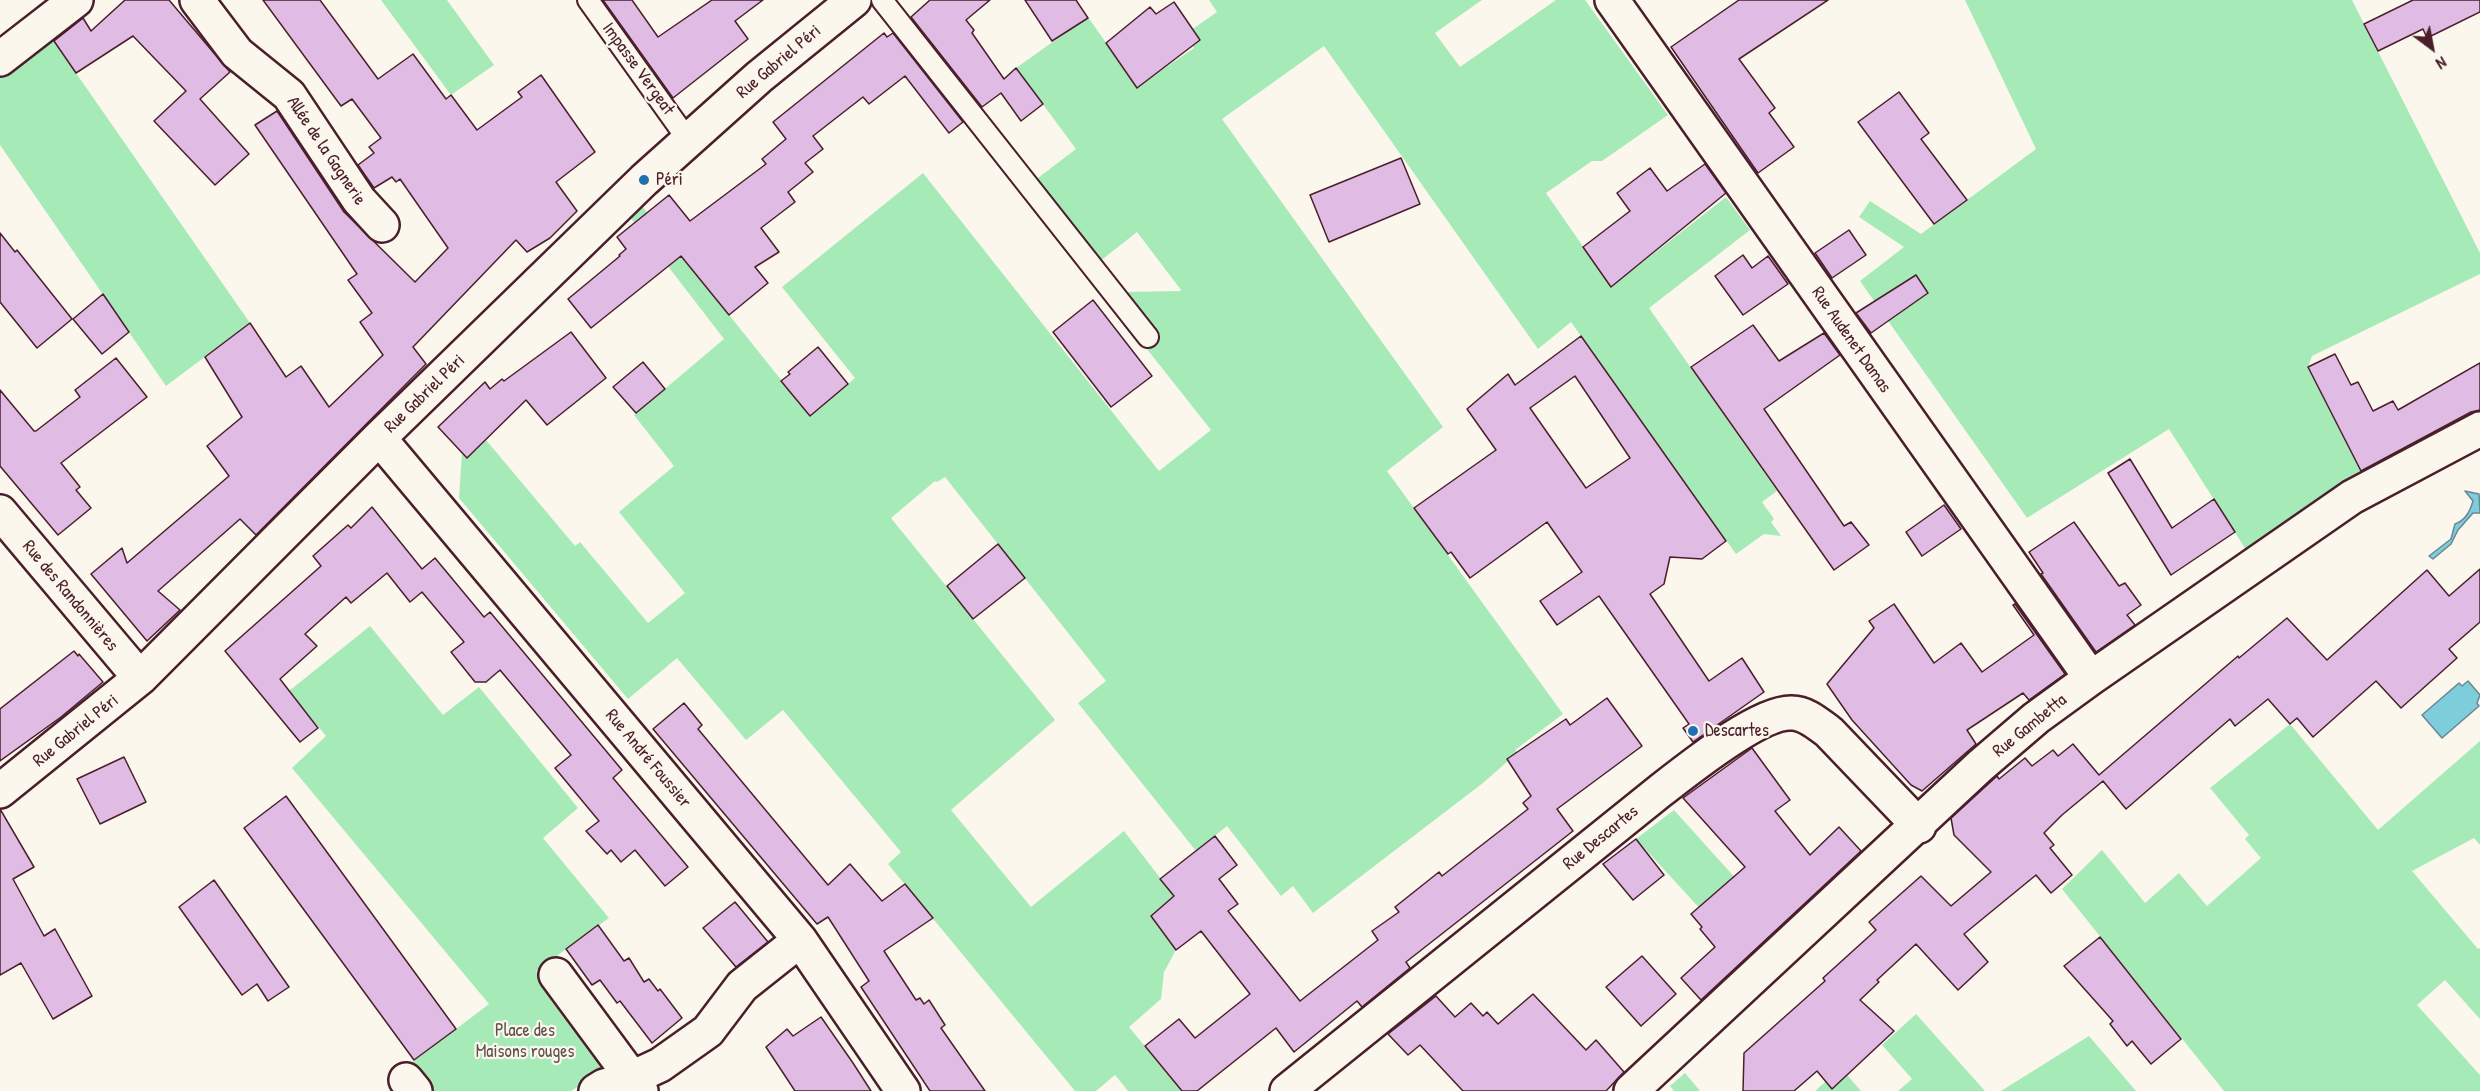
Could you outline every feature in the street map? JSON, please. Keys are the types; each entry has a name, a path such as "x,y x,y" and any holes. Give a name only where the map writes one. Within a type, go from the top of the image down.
{"street":[{"path":"0,59 76,0"},
{"name":"Allée de la Gagnerie","path":"196,0 237,53 289,95 362,205 381,225"},
{"name":"Rue Gabriel Péri","path":"0,791 140,678 379,438 688,140 759,77 854,0"},
{"name":"Rue Audenet Damas","path":"1612,0 2091,678"},
{"name":"Rue Gambetta","path":"1631,1091 2036,718 2352,497 2480,429"},
{"name":"Rue André Foussier","path":"379,438 800,940 903,1091"},
{"name":"Rue des Randonnières","path":"0,512 140,678"},
{"name":"Rue Descartes","path":"1287,1091 1660,791 1705,757 1761,721 1790,712 1802,714 1815,722 1829,732 1918,826"},
{"path":"596,1091 604,1086 636,1084 708,1031 741,986 800,940"},
{"path":"556,975 636,1084"}],"lane":[{"name":"Impasse Vergeat","path":"588,0 688,140"},
{"path":"882,0 1148,337"}],"green space":[{"path":"381,0 447,0 494,65 451,95"},
{"path":"1209,0 1482,0 1435,33 1460,67 1556,0 1585,0 1668,115 1602,161 1592,161 1546,193 1611,287 1726,197 1750,230 1649,308 1777,491 1762,502 1774,519 1771,522 1781,536 1764,534 1736,554 1571,322 1538,349 1324,46 1222,119 1443,427 1387,471 1563,714 1515,750 1517,753 1483,783 1313,913 1293,886 1281,896 1227,826 1196,851 1078,703 1106,681 945,477 935,481 891,518 1055,720 951,810 1031,907 1124,831 1174,896 1151,916 1176,950 1164,972 1161,999 1129,1027 1182,1091 1128,1091 1115,1075 1096,1091 1075,1091 888,864 901,852 783,710 746,740 677,658 628,699 459,498 462,453 467,458 486,440 575,546 580,542 648,623 685,593 619,512 674,466 634,415 724,339 630,217 642,206 810,416 855,378 782,287 923,173 1159,471 1211,430 1048,224 1034,181 1076,149 1016,68 1088,17 1137,87 1194,48 1184,35 1217,12","holes":["1137,232 1181,290 1122,292 1099,262"]},
{"path":"1965,0 2352,0 2480,253 2480,274 2312,356 2308,367 2363,474 2248,553 2169,429 2027,518 1860,281 1904,247 1859,217 1870,201 1921,234 2036,149"},
{"path":"53,40 250,323 166,386 0,145 0,78"},
{"name":"Place des Maisons rouges","path":"370,626 443,715 479,687 578,808 543,838 609,918 536,971 608,1068 571,1091 430,1091 410,1064 489,1004 292,768 326,736 289,691"},
{"path":"2290,724 2378,830 2480,741 2480,845 2474,838 2412,871 2478,949 2480,948 2480,1019 2445,980 2417,1005 2480,1075 2480,1091 2224,1091 2062,889 2102,850 2145,903 2179,873 2207,906 2261,858 2245,839 2249,835 2210,788"},
{"path":"1674,810 1783,931 1749,962 1636,839"},
{"path":"1916,1014 1985,1091 1898,1091 1912,1079 1882,1045"},
{"path":"2089,1036 2136,1091 2001,1091"},
{"path":"1841,1068 1861,1091 1815,1091"},
{"path":"1685,1073 1700,1091 1674,1091 1670,1086"}],"water":[{"path":"2465,491 2479,494 2480,513 2473,513 2458,530 2451,544 2433,559 2429,556 2451,539 2455,524 2465,518 2469,512 2473,501"},
{"path":"2468,681 2480,695 2477,703 2479,706 2442,738 2422,715 2459,683 2462,686"}],"building":[{"path":"125,0 169,0 230,72 200,99 249,154 215,185 154,121 186,91 133,36 76,73 54,41 83,18 91,31"},
{"path":"263,0 320,0 378,79 413,54 446,99 451,95 477,130 522,97 518,92 541,75 595,152 556,182 577,211 550,238 527,252 516,240 413,347 426,364 256,535 240,519 158,591 180,610 147,641 91,574 122,548 127,563 229,476 207,446 242,417 205,357 250,323 286,377 301,366 329,407 383,355 360,322 372,313 348,280 357,274 255,125 277,111 344,212 415,282 448,248 400,179 396,182 392,177 374,188 358,165 374,153 369,147 381,138 352,99 341,106"},
{"path":"603,0 632,0 658,37 712,0 763,0 735,21 748,39 673,98"},
{"path":"930,0 990,0 966,20 974,30 972,33 1004,79 1016,68 1043,104 1021,121 1001,93 982,107 911,17"},
{"path":"1025,0 1076,0 1088,18 1052,41"},
{"path":"1739,0 1828,0 1739,59 1775,108 1769,113 1794,147 1758,173 1671,47"},
{"path":"2413,0 2480,0 2480,12 2427,38 2423,29 2378,51 2364,24"},
{"path":"1174,2 1200,40 1137,88 1106,43 1150,7 1156,14"},
{"path":"884,33 887,37 893,33 963,122 949,133 905,76 869,104 863,97 813,136 823,149 805,163 813,172 788,192 795,202 761,228 779,252 755,267 768,283 729,315 681,256 591,328 568,299 626,249 617,237 669,195 690,221 766,164 762,159 786,139 773,122"},
{"path":"1899,92 1929,133 1921,139 1967,200 1934,224 1858,122"},
{"path":"1401,158 1420,204 1329,242 1310,195"},
{"path":"1705,164 1726,193 1611,287 1583,247 1630,211 1617,193 1650,168 1667,191"},
{"path":"1849,230 1866,255 1832,278 1815,253"},
{"path":"0,233 15,252 17,250 72,319 37,348 0,302"},
{"path":"1743,255 1752,268 1768,256 1788,284 1743,315 1715,276"},
{"path":"1916,275 1928,293 1871,333 1856,313"},
{"path":"103,294 129,332 102,354 73,319"},
{"path":"1093,300 1152,376 1111,407 1053,332"},
{"path":"1753,325 1779,361 1824,333 1840,355 1764,409 1844,526 1851,522 1869,545 1834,570 1691,367"},
{"path":"571,332 606,378 547,425 526,400 467,458 438,427 485,382 490,389 502,379 504,381"},
{"path":"1581,336 1726,541 1702,559 1670,557 1664,584 1650,594 1709,681 1742,658 1764,692 1693,742 1683,728 1689,724 1599,596 1557,625 1540,601 1582,572 1547,522 1470,578 1451,552 1448,554 1414,508 1496,450 1467,409 1508,374 1515,385","holes":["1575,376 1630,458 1586,488 1530,408"]},
{"path":"818,347 848,384 810,416 781,381 790,374 788,372"},
{"path":"2335,354 2351,385 2358,382 2373,411 2393,401 2398,410 2480,363 2480,410 2471,412 2361,471 2308,367"},
{"path":"116,358 147,397 61,463 80,487 76,490 91,508 58,535 0,466 0,390 36,431 80,397 75,390"},
{"path":"643,362 665,389 636,413 613,387"},
{"path":"2130,459 2172,528 2214,499 2235,532 2171,575 2108,473"},
{"path":"1944,505 1961,529 1922,556 1906,532"},
{"path":"372,507 422,569 435,558 484,617 490,612 622,770 613,778 688,867 665,886 635,850 621,862 611,850 607,854 586,831 599,821 555,768 571,755 500,670 486,682 475,682 451,652 464,642 422,592 410,602 387,573 351,603 346,597 305,634 317,646 280,679 318,728 300,742 225,651 321,566 313,556 348,525 351,528"},
{"path":"2074,522 2119,586 2125,583 2141,605 2127,615 2135,625 2096,652 2041,574 2043,573 2029,552"},
{"path":"998,544 1025,578 973,619 947,586"},
{"path":"2480,569 2480,622 2449,649 2457,658 2401,708 2376,681 2313,737 2297,718 2290,724 2268,699 2235,726 2230,719 2126,809 2103,781 2044,833 2054,845 2050,848 2072,875 2051,893 2036,875 1964,934 1988,962 1958,990 1916,944 1877,980 1879,982 1860,1000 1894,1031 1832,1089 1817,1071 1794,1091 1743,1091 1744,1053 1825,981 1823,978 1876,930 1869,922 1921,876 1951,906 1991,872 1954,835 1951,818 1997,776 1999,779 2025,758 2032,766 2053,750 2058,756 2073,744 2099,775 2238,656 2239,658 2287,618 2327,660 2427,570 2449,596"},
{"path":"1894,604 1934,663 1961,643 1982,672 2034,635 2013,605 2015,604 2065,674 2029,700 2023,693 1967,730 1976,744 1922,791 1911,785 1852,720 1827,684 1874,628 1869,621"},
{"path":"74,651 103,682 61,717 0,761 0,709"},
{"path":"1607,698 1642,746 1557,809 1573,831 1406,962 1410,968 1362,1007 1357,1001 1294,1052 1276,1028 1197,1091 1182,1091 1145,1046 1179,1019 1195,1038 1250,994 1201,931 1176,950 1151,916 1174,896 1160,879 1215,836 1237,865 1219,879 1238,904 1228,911 1300,1001 1378,940 1372,931 1399,912 1395,907 1439,872 1442,876 1528,809 1523,803 1531,796 1507,759 1566,719 1570,725"},
{"path":"684,703 702,725 698,729 828,885 850,864 882,901 905,884 933,918 884,951 916,1000 920,998 924,1004 929,1000 945,1025 941,1028 985,1091 930,1091 861,987 869,981 828,917 817,924 653,729"},
{"path":"1752,748 1790,800 1775,811 1810,855 1839,827 1861,851 1701,1000 1681,978 1715,947 1691,914 1745,867 1683,798"},
{"path":"124,757 146,802 100,824 77,779"},
{"path":"286,796 456,1029 414,1060 244,828"},
{"path":"0,809 34,867 13,879 44,936 55,929 92,996 53,1019 21,963 0,975"},
{"path":"1636,839 1664,875 1633,900 1603,864"},
{"path":"214,880 289,987 268,1001 257,984 242,995 179,907"},
{"path":"735,902 768,942 736,967 703,928"},
{"path":"598,925 624,961 629,958 644,982 649,979 658,991 660,989 682,1018 652,1043 620,1001 617,1003 600,980 592,985 566,949"},
{"path":"2100,937 2181,1039 2151,1064 2132,1041 2127,1046 2110,1024 2113,1021 2064,966"},
{"path":"1642,956 1676,994 1641,1026 1606,987"},
{"path":"1533,994 1586,1050 1596,1040 1624,1072 1606,1091 1463,1091 1420,1045 1408,1055 1388,1034 1436,996 1455,1017 1471,1003 1483,1016 1487,1012 1498,1024"},
{"path":"821,1017 871,1091 795,1091 766,1047 787,1029 793,1036"}],"place":[{"name":"Péri","path":"644,180"},
{"name":"Descartes","path":"1693,731"}]}
